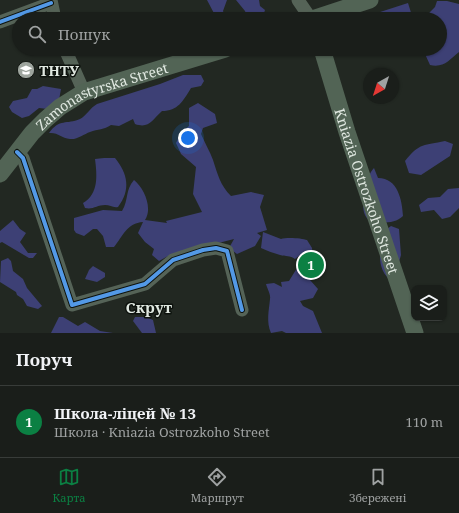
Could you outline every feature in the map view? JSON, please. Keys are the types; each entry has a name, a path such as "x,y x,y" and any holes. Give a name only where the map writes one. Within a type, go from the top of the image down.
{"main road":[{"path":"319,12 331,0"},
{"path":"334,12 370,0"},
{"path":"347,12 352,6"},
{"name":"Zamonastyrska Street","path":"0,174 32,133 60,107 84,92 202,56"},
{"name":"Kniazia Ostrozkoho Street","path":"329,57 347,132 415,333"}],"street":[{"path":"298,0 307,12"},
{"path":"26,12 51,2 53,12"},
{"path":"0,22 12,17"},
{"path":"68,56 84,92"},
{"path":"17,152 23,158 72,305 145,284 173,260 203,250 216,248 227,251 242,310"}],"shaded area":[{"path":"207,0 227,0 223,12 213,12"},
{"path":"236,0 259,0 260,6 265,10 264,12 245,11"},
{"path":"437,1 447,1 459,4 459,52 446,63 435,66 430,65 426,56 447,56 447,12 430,12 435,7"},
{"path":"408,3 411,12 380,12"},
{"path":"183,75 201,75 204,81 201,86 191,88 180,104 168,111 162,111 150,123 144,125 135,124 133,119 119,126 111,125 73,139 55,133 49,133 57,125 80,119 97,104"},
{"path":"43,86 61,89 59,100 48,109 39,108 29,116 22,118 12,112 9,107 13,101 27,98 32,89 37,89"},
{"path":"198,103 215,114 217,123 203,128 201,134 224,188 231,196 251,192 264,195 260,207 267,230 257,233 261,236 255,246 237,254 229,248 234,239 168,256 159,261 152,255 154,249 145,242 138,233 143,222 129,227 114,247 106,247 103,236 97,229 93,229 84,236 76,233 74,230 74,218 103,210 122,211 126,202 129,187 134,180 144,193 148,204 145,220 167,223 166,221 202,212 193,194 196,167 181,154 176,143 181,133 189,126 189,108"},
{"path":"445,141 453,144 450,156 421,175 409,173 405,161 410,155 423,146"},
{"path":"115,158 123,170 126,182 125,194 118,207 105,205 85,208 83,203 92,195 96,184 95,159"},
{"path":"374,168 378,178 385,179 390,182 398,191 403,216 400,219 384,223 371,222 365,215 363,204 366,183"},
{"path":"459,188 459,208 450,217 442,219 434,210 421,212 419,205 428,198 440,197 448,189"},
{"path":"13,220 20,229 26,233 20,242 28,253 37,253 33,258 29,258 2,242 0,243 0,231"},
{"path":"391,226 399,229 401,255 393,283 383,272 380,260 383,232"},
{"path":"263,232 281,239 294,238 307,240 312,248 313,258 309,260 299,256 295,259 261,248"},
{"path":"8,258 11,261 13,271 23,279 27,288 42,306 38,309 27,306 16,292 0,282 1,261"},
{"path":"302,260 309,261 313,269 310,280 318,289 313,298 300,301 303,306 313,311 322,333 286,333 282,331 271,333 268,320 270,297 266,284 274,283 282,287 281,282 289,281"},
{"path":"93,266 105,273 105,277 97,282 85,279 89,270"},
{"path":"59,317 63,317 78,326 85,322 100,331 113,333 51,333"},
{"path":"135,317 146,317 153,320 156,333 142,333 133,321"}],"cycle path":[{"path":"27,12 51,3"},
{"path":"0,22 12,18"},
{"path":"17,152 23,158 72,305 145,284 173,260 203,250 216,248 227,251 242,310"}],"place":[{"name":"ТНТУ","path":"26,70"},
{"name":"Школа-ліцей № 13","path":"311,265"}],"district":[{"name":"Скрут","path":"149,307"}]}
